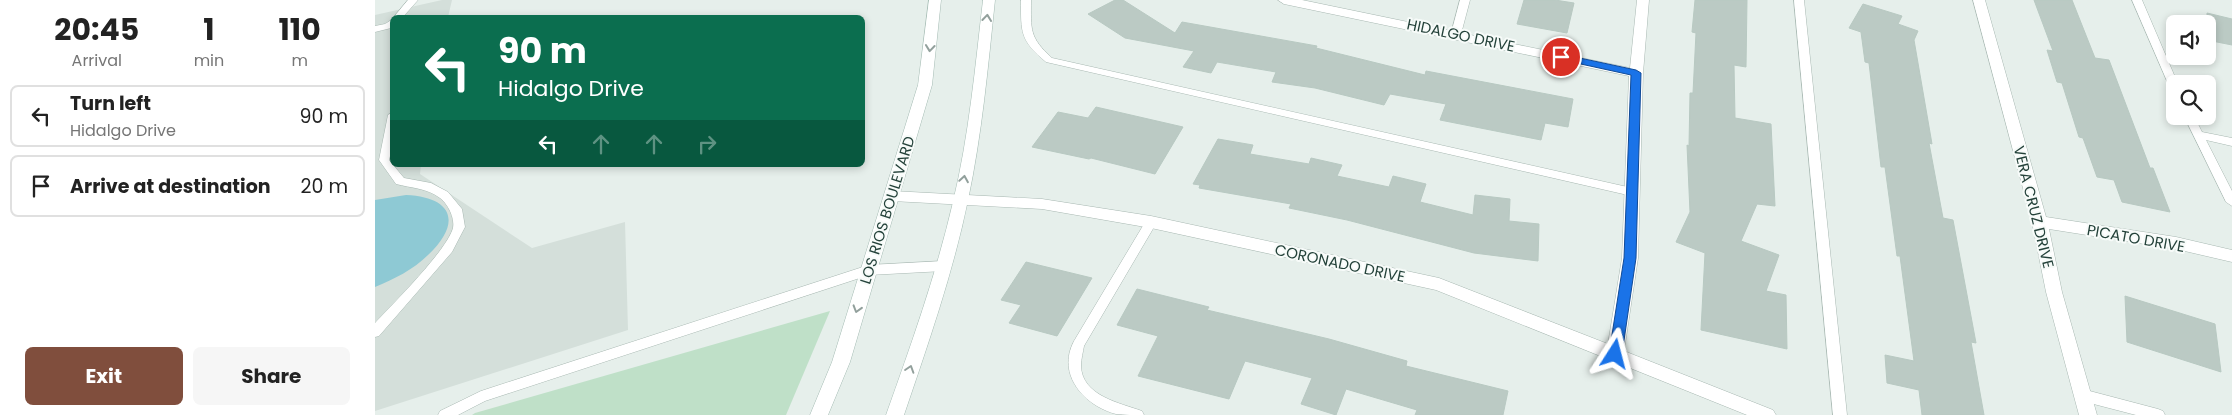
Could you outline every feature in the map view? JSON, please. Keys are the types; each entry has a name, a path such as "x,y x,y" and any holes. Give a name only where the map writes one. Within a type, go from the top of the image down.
{"street":[{"name":"LOS RIOS BOULEVARD","path":"819,415 841,362 925,86 935,0"},
{"path":"895,415 944,266 961,200 981,78 989,0"},
{"name":"HIDALGO DRIVE","path":"1290,0 1636,73"},
{"path":"1615,354 1630,258 1636,73 1643,0"},
{"name":"VERA CRUZ DRIVE","path":"1979,0 2040,222 2054,292 2088,415"},
{"name":"CORONADO DRIVE","path":"891,196 1042,204 1151,222 1439,284 1767,415"},
{"name":"PICATO DRIVE","path":"2040,222 2176,244 2232,256"}],"lane":[{"path":"400,15 413,0"},
{"path":"1026,0 1026,27 1033,46 1049,60 1632,192"},
{"path":"1456,34 1465,0"},
{"path":"1799,0 1840,415"},
{"path":"2137,0 2169,75"},
{"path":"375,29 390,27"},
{"path":"2193,125 2232,202"},
{"path":"375,332 447,249 459,227 455,208 444,195 427,186 400,181 384,160 390,130"},
{"path":"2198,135 2232,142"},
{"path":"1137,415 1103,404 1084,390 1075,368 1078,345 1151,222"},
{"path":"445,415 481,398 869,270 944,266"},
{"path":"2082,395 2158,415"}],"shaded area":[{"path":"442,0 452,0 448,15 390,15 390,167 421,167 420,174 532,248 625,222 628,330 375,411 375,15"}],"green space":[{"path":"830,311 786,415 472,415 475,413"}],"water":[{"path":"406,195 422,197 442,206 447,213 449,222 446,232 428,255 410,270 375,287 375,200"}],"building":[{"path":"1115,0 1123,0 1175,33 1182,22 1317,46 1316,48 1425,75 1426,71 1573,99 1568,127 1545,123 1541,140 1440,120 1446,104 1390,94 1384,105 1315,88 1272,82 1276,72 1217,62 1211,73 1183,67 1194,51 1125,38 1088,14"},
{"path":"1524,0 1555,0 1574,3 1567,33 1517,24"},
{"path":"1695,0 1747,0 1746,67 1734,65 1735,118 1771,124 1775,206 1757,204 1741,241 1779,255 1766,291 1786,295 1787,349 1701,330 1705,253 1676,242 1690,212 1687,145 1689,146 1690,93 1693,93 1696,33 1692,32"},
{"path":"2034,0 2072,0 2095,58 2109,60 2150,168 2153,168 2170,212 2122,202 2114,180 2097,177 2083,138 2079,137 2062,83 2057,82 2047,50 2053,51"},
{"path":"1863,4 1902,16 1898,24 1918,31 1914,40 1932,144 1929,143 1943,218 1953,220 1976,343 1971,342 1984,415 1922,415 1919,390 1887,383 1885,355 1914,361 1900,256 1897,256 1885,167 1881,167 1869,63 1865,62 1861,32 1849,28"},
{"path":"2216,15 2232,19 2232,45 2216,42"},
{"path":"1096,107 1183,127 1155,174 1091,158 1032,147 1058,112 1088,118"},
{"path":"1218,139 1253,145 1250,154 1309,164 1311,158 1342,165 1337,176 1389,187 1393,176 1426,184 1420,202 1473,215 1475,195 1510,199 1509,221 1539,224 1538,261 1474,253 1347,220 1289,208 1291,204 1199,188 1200,185 1193,184"},
{"path":"1026,262 1092,278 1057,336 1009,323 1021,305 1001,300"},
{"path":"1137,289 1209,307 1207,310 1329,339 1407,361 1406,366 1508,391 1503,415 1415,415 1417,410 1346,389 1336,415 1301,404 1312,378 1245,361 1229,399 1138,376 1158,336 1117,325"},
{"path":"2125,296 2215,324 2221,372 2127,342"}],"route":[{"path":"1561,57 1636,73 1630,258 1615,354"}]}
